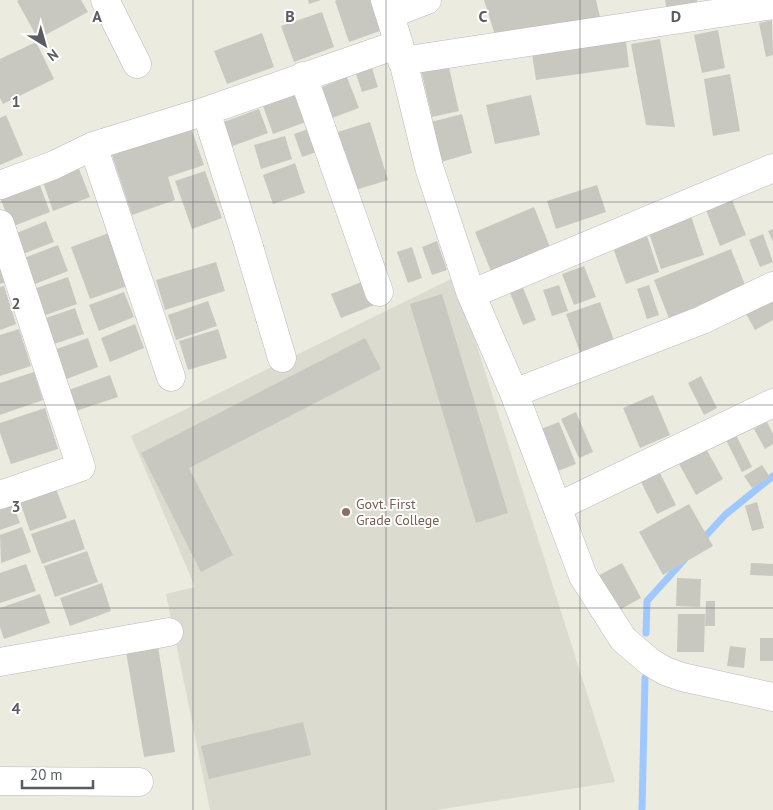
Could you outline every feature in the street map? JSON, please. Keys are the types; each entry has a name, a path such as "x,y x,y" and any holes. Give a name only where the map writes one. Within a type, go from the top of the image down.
{"street":[{"path":"105,0 137,64"},
{"path":"427,0 388,7 430,167 472,294 514,393 583,576 624,639 650,662 682,677 773,696"},
{"path":"0,185 54,165 93,146 206,111 302,76 400,52 773,5"},
{"path":"302,76 379,292"},
{"path":"206,111 282,358"},
{"path":"93,146 171,377"},
{"path":"472,294 773,168"},
{"path":"0,224 81,467 0,495"},
{"path":"514,393 702,320 773,286"},
{"path":"557,507 773,403"},
{"path":"0,662 169,632"},
{"path":"0,780 139,782"}],"shaded area":[{"name":"Govt. First Grade College","path":"455,277 615,782 436,810 210,810 166,594 195,587 131,436"}],"building":[{"path":"81,0 88,12 38,39 17,1"},
{"path":"308,0 321,0 309,4"},
{"path":"370,0 380,31 349,42 335,1"},
{"path":"484,0 596,0 601,21 495,35"},
{"path":"665,0 697,0 698,5 667,11"},
{"path":"322,12 334,47 294,62 281,26"},
{"path":"772,20 773,55 766,57 759,23"},
{"path":"718,30 725,68 702,73 694,35"},
{"path":"262,33 274,67 227,84 214,51"},
{"path":"660,39 675,127 646,125 631,44"},
{"path":"626,41 629,67 536,80 532,54"},
{"path":"36,42 54,79 3,104 0,98 0,59"},
{"path":"448,63 459,111 432,117 421,70"},
{"path":"371,65 378,87 362,92 355,71"},
{"path":"730,74 740,131 713,136 704,79"},
{"path":"347,77 359,108 324,121 312,91"},
{"path":"301,92 311,120 273,134 263,106"},
{"path":"531,95 540,135 495,144 486,105"},
{"path":"259,109 268,133 230,147 221,123"},
{"path":"462,114 472,153 441,162 431,122"},
{"path":"6,115 23,155 0,165 0,118"},
{"path":"370,122 388,180 346,193 328,135"},
{"path":"314,127 322,150 302,157 294,134"},
{"path":"191,128 204,165 168,177 175,200 132,215 112,155"},
{"path":"285,136 292,159 261,169 254,145"},
{"path":"295,163 305,193 273,204 263,175"},
{"path":"79,169 90,197 53,211 43,182"},
{"path":"205,171 222,218 192,229 175,181"},
{"path":"38,180 50,212 11,227 0,197"},
{"path":"597,185 606,212 556,229 547,201"},
{"path":"732,200 746,235 720,246 706,210"},
{"path":"534,207 550,247 491,271 475,232"},
{"path":"691,216 704,255 661,269 648,230"},
{"path":"46,221 54,242 15,257 7,237"},
{"path":"773,229 773,242 768,231"},
{"path":"109,233 127,286 90,299 71,247"},
{"path":"646,233 659,272 626,284 612,245"},
{"path":"763,234 773,262 760,267 749,240"},
{"path":"437,241 447,270 432,275 422,247"},
{"path":"58,245 68,271 30,286 19,260"},
{"path":"412,247 422,278 408,283 397,252"},
{"path":"731,249 747,290 670,321 654,280"},
{"path":"216,262 225,291 165,310 156,280"},
{"path":"0,265 6,282 0,284"},
{"path":"584,266 596,297 574,305 562,274"},
{"path":"68,277 77,304 37,318 28,291"},
{"path":"364,281 374,305 341,318 331,294"},
{"path":"522,285 536,320 523,325 509,290"},
{"path":"559,285 568,311 552,316 543,290"},
{"path":"649,285 659,315 647,319 637,289"},
{"path":"4,286 16,324 0,330 0,287"},
{"path":"124,292 134,317 99,331 89,305"},
{"path":"442,294 508,513 476,523 410,304"},
{"path":"770,296 773,301 773,320 755,330 744,310"},
{"path":"208,301 217,326 176,340 168,315"},
{"path":"600,302 615,343 581,355 566,314"},
{"path":"75,308 84,334 48,346 40,320"},
{"path":"135,324 144,348 110,362 101,338"},
{"path":"19,329 31,366 0,376 0,335"},
{"path":"218,329 227,358 188,370 179,341"},
{"path":"88,338 98,367 59,382 48,352"},
{"path":"365,338 381,369 189,468 233,555 201,572 141,453"},
{"path":"34,372 43,400 0,415 0,383"},
{"path":"110,375 118,397 73,412 66,391"},
{"path":"701,376 717,408 704,415 688,383"},
{"path":"653,395 670,435 640,448 623,408"},
{"path":"45,408 58,449 11,464 0,433 0,423"},
{"path":"576,412 593,452 579,458 561,419"},
{"path":"559,422 576,464 558,471 541,429"},
{"path":"767,422 773,434 773,444 765,449 754,429"},
{"path":"735,433 752,467 742,472 725,438"},
{"path":"705,447 723,479 696,495 678,462"},
{"path":"656,465 676,505 657,514 637,474"},
{"path":"762,465 770,477 752,488 744,476"},
{"path":"55,486 67,518 30,531 19,499"},
{"path":"757,502 764,528 752,531 745,506"},
{"path":"13,504 20,523 0,530 0,508"},
{"path":"689,504 713,546 663,575 639,532"},
{"path":"75,519 85,549 42,564 31,534"},
{"path":"22,527 31,552 1,563 0,535"},
{"path":"87,551 98,582 55,597 44,566"},
{"path":"622,563 641,598 612,614 594,578"},
{"path":"751,563 773,564 773,576 750,575"},
{"path":"26,564 36,591 0,603 0,573"},
{"path":"677,578 701,579 700,607 676,606"},
{"path":"102,583 111,611 70,626 60,598"},
{"path":"40,594 50,623 4,639 0,627 0,608"},
{"path":"706,601 715,601 715,626 705,626"},
{"path":"678,614 705,614 704,652 677,652"},
{"path":"760,638 773,638 773,661 760,661"},
{"path":"157,640 175,752 144,757 125,646"},
{"path":"730,646 746,648 744,668 727,666"},
{"path":"303,722 311,755 209,779 201,746"}],"waterway":[{"path":"701,541 725,515 773,476"},
{"path":"646,633 647,601 684,560"},
{"path":"642,810 645,678"}],"place":[{"name":"Govt. First Grade College","path":"346,512"}]}
